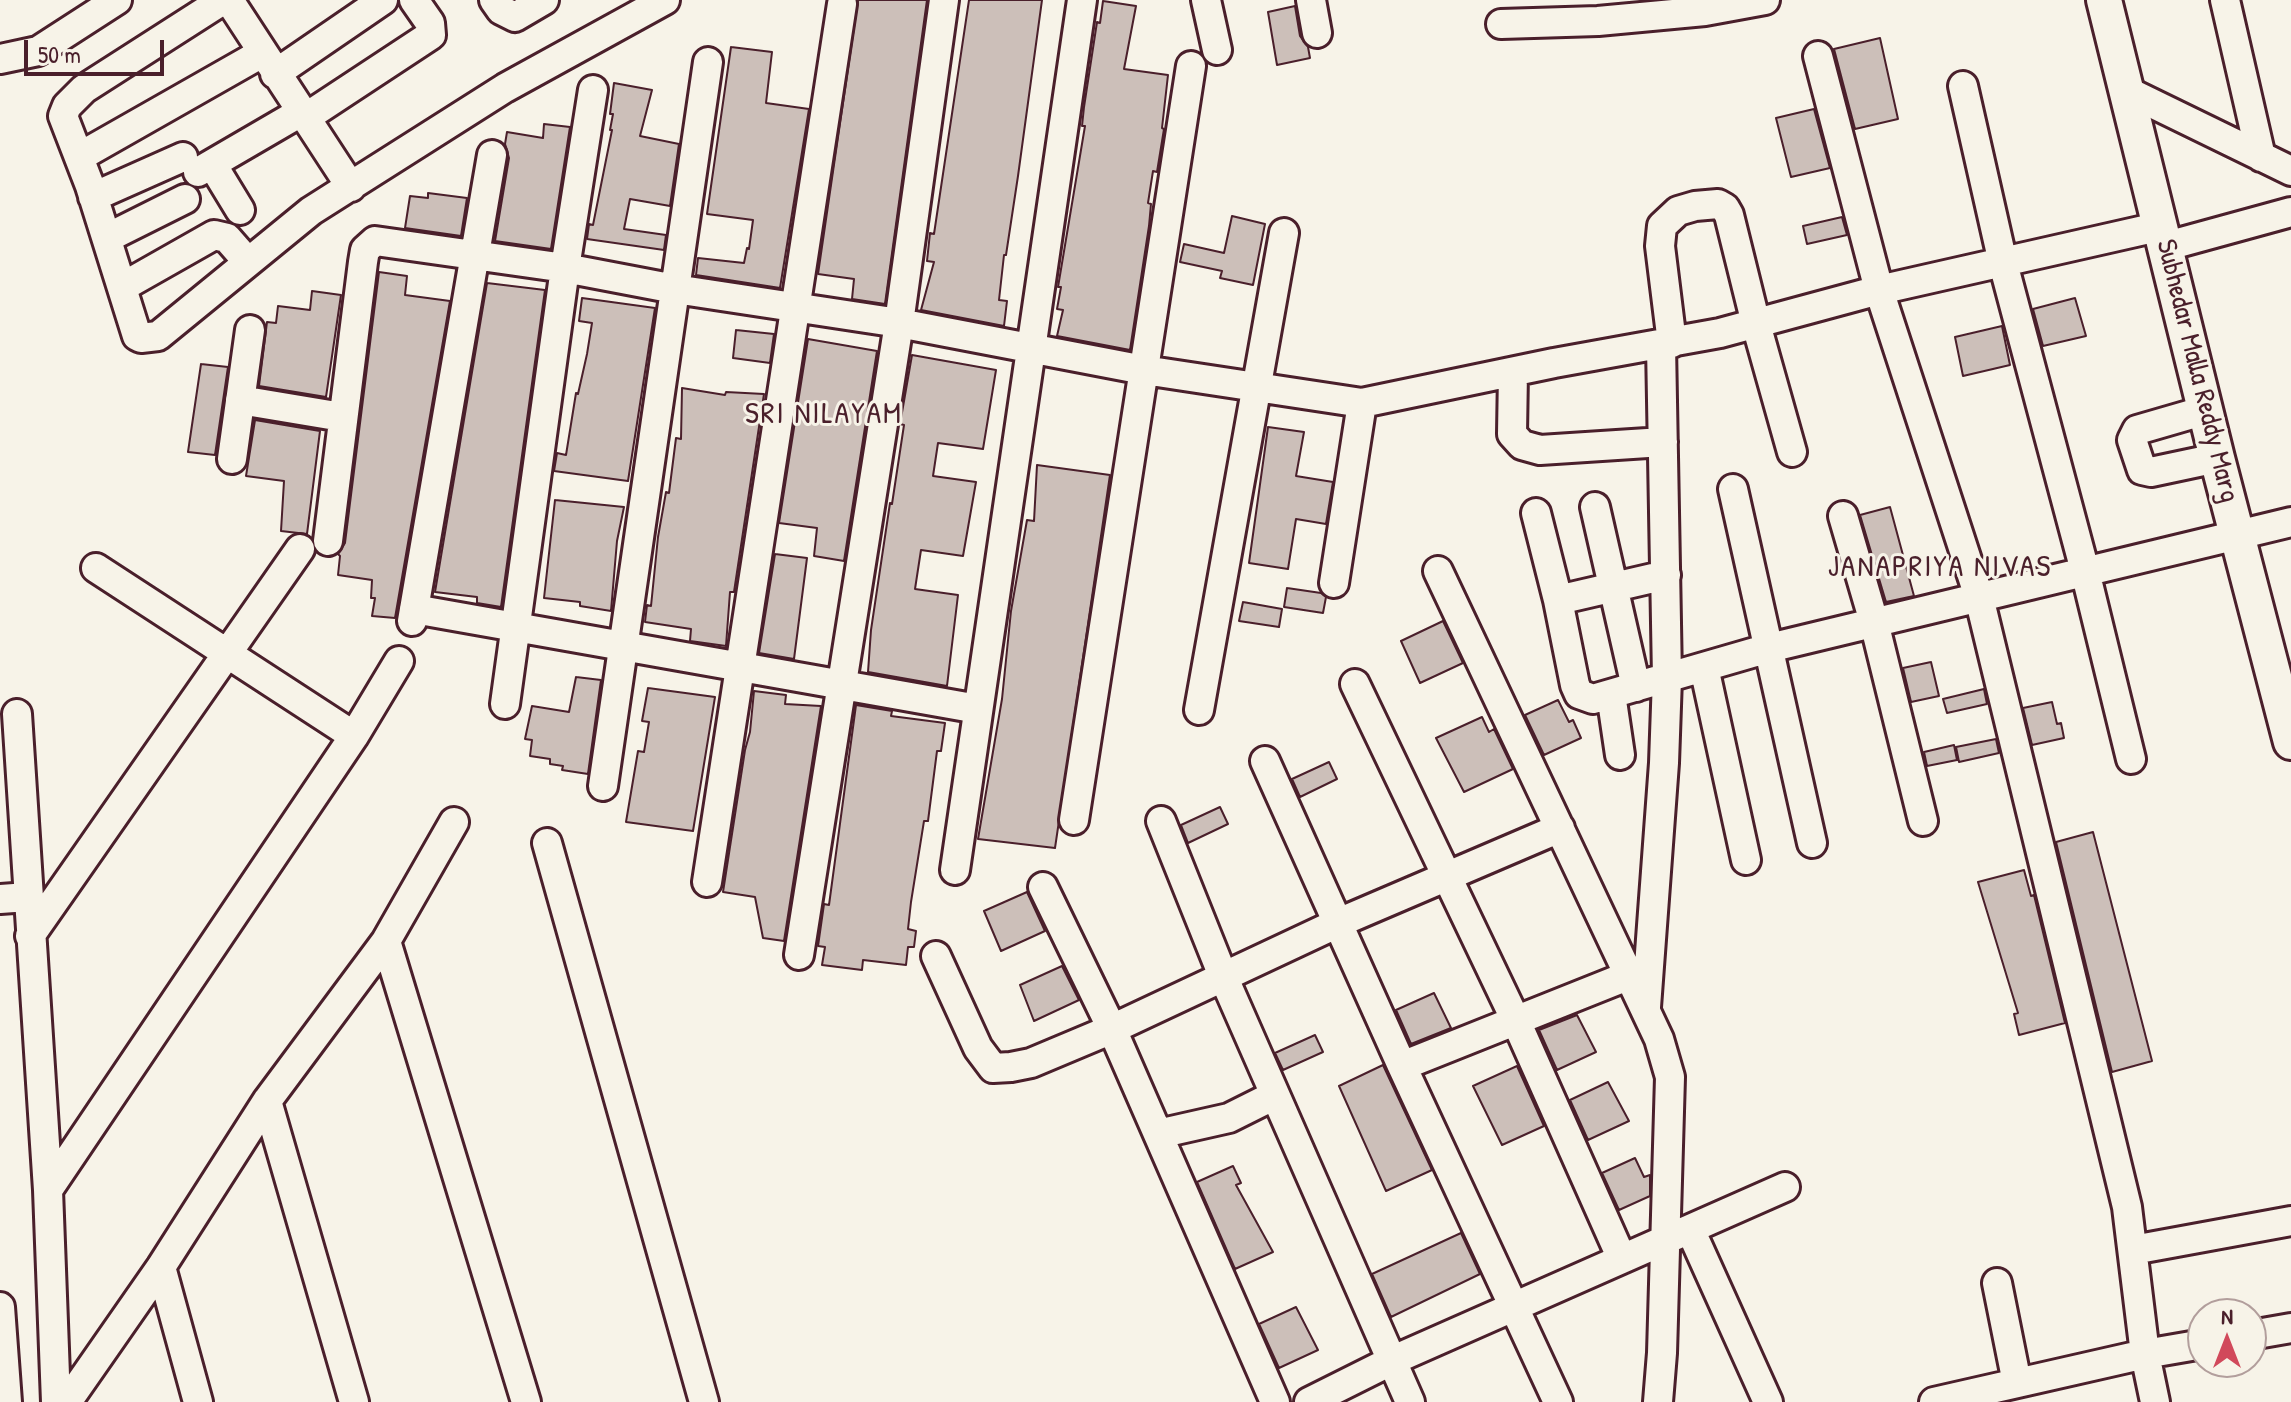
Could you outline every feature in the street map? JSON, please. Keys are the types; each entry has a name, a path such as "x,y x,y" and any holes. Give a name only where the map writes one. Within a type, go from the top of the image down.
{"main road":[{"name":"Subhedar Malla Reddy Marg","path":"2104,0 2237,535 2282,672 2291,742"}],"street":[{"path":"0,59 38,51 117,0"},
{"path":"351,187 226,0 84,89 67,106 63,116 124,286 137,336 148,339 158,336 311,211 351,187 505,88 665,0"},
{"path":"79,157 269,64 383,0"},
{"path":"93,197 198,164 303,115 431,35 430,23 414,0"},
{"path":"494,0 501,10 515,17 544,0"},
{"path":"799,955 899,323 944,0"},
{"path":"955,870 1082,0"},
{"path":"1206,0 1217,50"},
{"path":"1311,0 1317,33"},
{"path":"1501,24 1598,21 1705,11 1765,0"},
{"path":"2225,0 2261,157"},
{"path":"707,882 842,4"},
{"path":"1818,56 1879,290 1979,597 2123,1192 2145,1354 2155,1402"},
{"path":"603,786 708,62"},
{"path":"1074,820 1191,66"},
{"path":"1963,86 2003,263 2085,571 2131,759"},
{"path":"505,704 565,268 593,90"},
{"path":"2127,91 2291,171"},
{"path":"492,155 413,615 517,627 978,709"},
{"path":"198,164 240,210"},
{"path":"107,238 185,199"},
{"path":"1646,1010 1667,678 1663,442 1666,344 1660,232 1678,211 1718,204 1729,215 1792,452"},
{"path":"328,541 363,262 365,250 375,241 475,253 675,289 899,323 1144,370 1362,403 1666,344 1756,324 1879,290 2003,263 2290,217"},
{"path":"1199,710 1284,233"},
{"path":"124,286 214,235 227,238 248,262"},
{"path":"232,459 250,330"},
{"path":"1513,372 1512,434 1522,445 1540,450 1663,442"},
{"path":"240,400 342,417"},
{"path":"1334,583 1362,403"},
{"path":"2206,410 2137,430 2132,440 2142,470 2151,472 2217,458"},
{"path":"1733,489 1812,843"},
{"path":"1595,507 1614,587 1623,690 1620,755"},
{"path":"1536,513 1575,685 1579,694 1593,699 1769,648 2291,522"},
{"path":"1843,516 1874,622 1923,821"},
{"path":"30,936 300,549"},
{"path":"96,568 354,736"},
{"path":"1438,571 1630,975 1659,1039 1670,1077 1677,1234 1658,1402"},
{"path":"1558,600 1666,575"},
{"path":"48,1190 354,736 399,661"},
{"path":"1704,667 1746,860"},
{"path":"1355,684 1516,1021 1622,1259"},
{"path":"17,714 48,1190 56,1402"},
{"path":"1265,761 1558,1402"},
{"path":"1161,821 1223,976 1410,1402"},
{"path":"67,1402 161,1267 267,1101 386,941 454,822"},
{"path":"936,956 978,1048 993,1068 1031,1063 1112,1029 1338,923 1560,828"},
{"path":"547,843 704,1402"},
{"path":"1043,887 1112,1029 1275,1402"},
{"path":"0,899 28,897"},
{"path":"386,941 526,1402"},
{"path":"1402,1066 1630,975"},
{"path":"1158,1134 1229,1118 1275,1095"},
{"path":"267,1101 354,1402"},
{"path":"1309,1402 1391,1361 1785,1187"},
{"path":"2133,1250 2291,1221"},
{"path":"1677,1234 1768,1402"},
{"path":"161,1267 198,1402"},
{"path":"1997,1283 2017,1383"},
{"path":"0,1307 7,1402"},
{"path":"2267,1332 2291,1328"},
{"path":"1934,1402 2187,1347"}],"building":[{"path":"858,0 927,0 885,304 852,299 854,279 818,274"},
{"path":"969,0 1042,0 1004,255 999,300 1007,301 1004,326 921,310 934,262 927,261 930,233 934,234"},
{"path":"1103,1 1136,6 1124,69 1168,75 1164,129 1148,203 1151,204 1149,226 1130,350 1057,336 1063,310 1057,309 1061,287 1058,287 1085,126 1082,126 1084,107 1097,22 1100,23"},
{"path":"1295,6 1300,36 1308,47 1310,58 1277,65 1268,12"},
{"path":"1880,38 1898,119 1855,129 1834,49"},
{"path":"731,47 772,52 766,103 809,109 780,288 696,275 698,258 744,263 749,249 753,220 707,214"},
{"path":"614,83 652,90 640,136 679,144 670,206 630,199 624,229 666,235 664,250 587,239 589,224 593,225 612,130 613,114 610,114"},
{"path":"1814,109 1830,168 1791,177 1776,118"},
{"path":"544,124 570,127 551,249 495,241 509,158 505,144 507,132 543,138"},
{"path":"428,193 467,198 461,236 405,228 410,196 428,198"},
{"path":"1232,216 1265,224 1253,285 1220,278 1222,271 1180,262 1184,244 1224,253"},
{"path":"1842,217 1847,235 1807,244 1803,226"},
{"path":"379,272 407,276 405,295 450,301 395,618 372,616 375,598 371,598 372,580 338,575 338,554 345,543"},
{"path":"487,283 545,290 501,607 477,603 477,597 435,592"},
{"path":"312,291 341,295 326,397 259,386 267,322 276,323 278,306 310,310"},
{"path":"582,298 655,308 628,481 554,471 557,453 566,455 576,393 587,354 592,323 579,321"},
{"path":"2075,298 2086,336 2043,346 2033,309"},
{"path":"2002,326 2010,365 1963,376 1955,337"},
{"path":"736,330 774,334 770,363 733,358"},
{"path":"808,339 877,351 844,561 814,556 817,528 779,523"},
{"path":"912,355 996,370 983,449 938,443 933,476 976,482 963,556 921,550 915,589 958,595 947,686 868,672 871,630 904,425 900,424"},
{"path":"201,364 228,367 215,455 188,452"},
{"path":"682,388 725,395 726,392 764,394 734,592 730,592 726,646 690,641 691,629 645,622 647,605 651,606 658,537 666,492 669,493 676,438 681,439"},
{"path":"255,420 320,431 307,534 281,531 284,481 246,476"},
{"path":"1268,427 1304,432 1296,476 1333,482 1326,524 1296,519 1288,569 1249,563"},
{"path":"1037,465 1110,475 1055,848 978,839 1002,699 1011,611 1027,520 1034,521"},
{"path":"555,500 624,507 617,541 611,611 580,606 580,602 544,598"},
{"path":"1890,507 1914,596 1886,602 1860,515"},
{"path":"775,554 807,558 794,659 759,653"},
{"path":"1287,588 1321,593 1326,597 1323,613 1284,607"},
{"path":"1243,602 1282,609 1279,627 1239,621"},
{"path":"1443,621 1463,663 1420,683 1401,641"},
{"path":"1931,662 1939,696 1911,702 1903,668"},
{"path":"576,677 601,680 588,774 562,770 563,766 550,764 550,759 530,756 532,740 525,739 532,706 569,712"},
{"path":"648,688 715,697 693,831 626,822 638,751 644,752 649,722 642,721"},
{"path":"1984,689 1987,704 1947,713 1943,699"},
{"path":"754,691 786,695 785,704 821,706 784,941 763,938 755,897 723,892"},
{"path":"1558,700 1569,722 1573,720 1581,738 1544,755 1525,715"},
{"path":"2052,702 2064,738 2032,745 2023,708"},
{"path":"856,705 892,711 891,716 945,723 941,751 937,751 928,821 924,821 911,902 908,929 916,931 914,947 908,947 906,965 863,960 862,970 822,965 825,947 818,946 824,904 829,905"},
{"path":"1482,717 1489,732 1494,729 1513,769 1464,792 1436,738"},
{"path":"1996,739 1999,753 1959,762 1956,747"},
{"path":"1954,745 1957,760 1927,766 1924,752"},
{"path":"1329,762 1337,779 1300,797 1292,779"},
{"path":"1220,807 1228,824 1188,843 1181,825"},
{"path":"2093,832 2152,1061 2112,1072 2056,842"},
{"path":"2024,870 2031,896 2034,895 2065,1023 2019,1035 2014,1014 2018,1013 1978,882"},
{"path":"1027,892 1045,931 1001,951 984,911"},
{"path":"1062,966 1079,1000 1034,1021 1020,985"},
{"path":"1434,993 1451,1028 1411,1044 1396,1010"},
{"path":"1577,1015 1596,1052 1557,1070 1539,1030"},
{"path":"1315,1035 1323,1052 1283,1070 1275,1053"},
{"path":"1383,1065 1432,1170 1386,1191 1339,1086"},
{"path":"1517,1066 1544,1126 1502,1145 1473,1086"},
{"path":"1608,1082 1629,1121 1588,1140 1570,1100"},
{"path":"1635,1158 1644,1177 1650,1175 1650,1196 1619,1210 1602,1173"},
{"path":"1233,1166 1241,1183 1236,1185 1273,1252 1235,1269 1197,1182"},
{"path":"1461,1233 1480,1274 1391,1317 1372,1274"},
{"path":"1296,1307 1318,1350 1279,1368 1259,1324"}],"district":[{"name":"SRI NILAYAM","path":"824,415"},
{"name":"JANAPRIYA NIVAS","path":"1940,568"}]}
